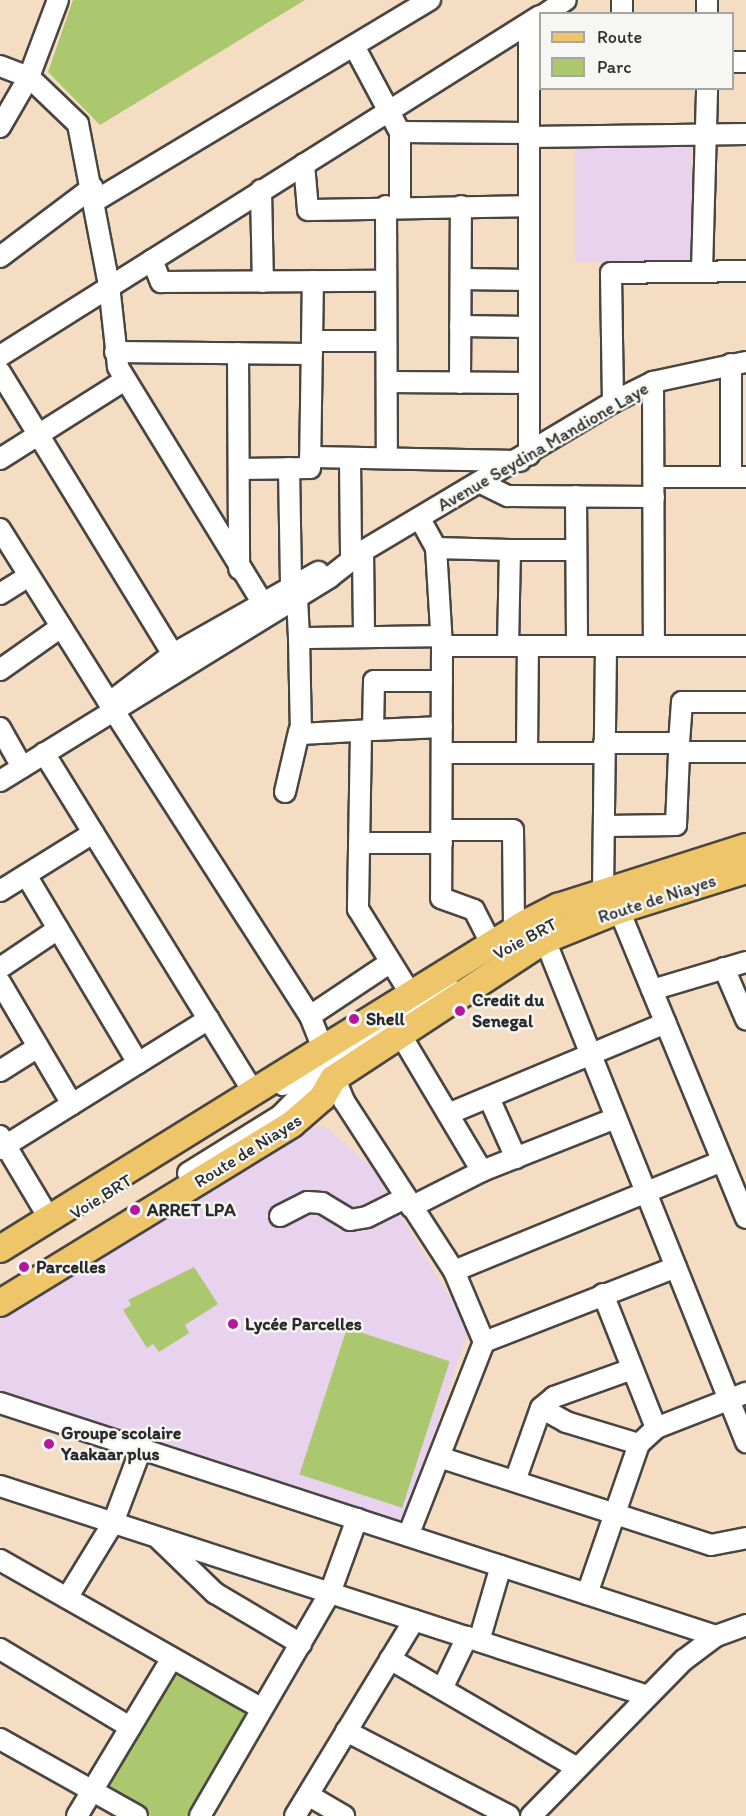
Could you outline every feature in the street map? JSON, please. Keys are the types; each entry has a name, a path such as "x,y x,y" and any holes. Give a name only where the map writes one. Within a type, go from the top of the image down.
{"main road":[{"name":"Route de Niayes","path":"0,1249 254,1093 328,1066 399,1032 611,901 746,847"},
{"name":"Route de Niayes","path":"0,1303 292,1124 322,1098 328,1066 412,996 514,931 558,908 611,901 746,870"}],"street":[{"path":"0,127 29,77 58,0"},
{"path":"0,257 94,194 354,46 430,0"},
{"path":"547,12 566,0"},
{"path":"310,458 524,458 529,383 529,135 538,18"},
{"path":"0,356 109,285 538,18"},
{"path":"354,46 391,109 400,132 386,281 387,458"},
{"path":"0,66 29,77 78,124 94,194 109,285 115,352 125,381 239,569 265,607"},
{"path":"702,271 707,90"},
{"path":"400,132 529,135 746,134"},
{"path":"304,164 306,209 393,206 529,206"},
{"path":"261,190 262,282"},
{"path":"460,382 461,206"},
{"path":"152,260 161,282 386,281"},
{"path":"613,402 609,275 746,271"},
{"path":"460,279 529,280"},
{"path":"238,469 310,468 313,281"},
{"path":"460,326 529,327"},
{"path":"115,352 238,353 386,341"},
{"path":"238,353 239,569"},
{"path":"654,477 739,477 739,363"},
{"name":"Avenue Seydina Mandione Laye","path":"265,607 524,458 613,402 654,382 739,363"},
{"path":"0,372 173,654"},
{"path":"0,459 125,381"},
{"path":"387,382 529,383"},
{"path":"654,382 654,646"},
{"path":"350,458 364,637"},
{"path":"285,792 299,732 299,638 294,591 289,468"},
{"path":"481,483 508,496 654,497"},
{"path":"576,496 577,646"},
{"path":"420,519 436,548 442,681 441,898 474,910 492,945"},
{"path":"0,529 310,1016 328,1066 408,1203 454,1271 484,1342 408,1536"},
{"path":"436,548 576,550"},
{"path":"510,550 527,753"},
{"path":"0,594 29,576"},
{"path":"112,707 173,654 265,607"},
{"path":"0,781 265,607"},
{"path":"0,670 61,627"},
{"path":"299,638 364,637 518,646 746,646"},
{"path":"606,646 604,748 611,901 652,990 722,1161 740,1187 746,1218"},
{"path":"412,996 358,909 367,732 374,681 442,681"},
{"path":"606,826 676,825 682,702 746,702"},
{"path":"299,732 367,732 442,727"},
{"path":"0,728 22,766"},
{"path":"442,753 527,753 604,748 679,748 746,752"},
{"path":"44,753 254,1093"},
{"path":"360,843 513,830 514,931"},
{"path":"0,891 93,832"},
{"name":"Voie BRT","path":"0,1260 268,1093 328,1066 534,931 746,858"},
{"path":"26,875 138,1063"},
{"path":"0,968 58,929"},
{"path":"545,940 676,1267 737,1396 746,1442"},
{"path":"310,1016 391,962"},
{"path":"652,990 746,962"},
{"path":"724,968 746,1019"},
{"path":"0,982 72,1104"},
{"path":"50,1220 2,1144 72,1104 209,1019"},
{"path":"448,1114 666,1023"},
{"path":"399,1032 482,1171"},
{"path":"0,1071 38,1047"},
{"name":"Voie BRT","path":"0,1290 281,1115 328,1066"},
{"path":"489,1098 516,1158"},
{"path":"280,1216 308,1202 322,1203 350,1220 367,1217 408,1203 616,1118"},
{"path":"454,1271 722,1161"},
{"path":"484,1342 676,1267"},
{"path":"603,1294 656,1428"},
{"path":"515,1481 541,1408 554,1397 632,1369"},
{"path":"587,1594 639,1444 656,1428 737,1396"},
{"path":"0,1403 716,1636"},
{"path":"541,1408 566,1422 639,1444"},
{"path":"67,1598 113,1522 141,1449"},
{"path":"439,1457 711,1545 746,1538"},
{"path":"0,1486 648,1696"},
{"path":"200,1816 330,1593 357,1519"},
{"path":"157,1537 215,1593 300,1644"},
{"path":"0,1560 262,1709"},
{"path":"442,1689 473,1639 501,1566"},
{"path":"295,1816 414,1620"},
{"path":"531,1816 648,1696 716,1636 746,1625"},
{"path":"0,1649 130,1727"},
{"path":"77,1816 172,1658"},
{"path":"390,1659 577,1768"},
{"path":"346,1731 509,1816"},
{"path":"0,1739 137,1816"},
{"path":"308,1795 344,1816"}],"shaded area":[{"path":"575,144 692,144 692,262 575,262"},
{"name":"Lycée Parcelles","path":"313,1126 327,1128 371,1166 469,1329 407,1514 398,1522 0,1390 0,1319"}],"green space":[{"path":"73,0 305,0 100,125 48,72"},
{"path":"194,1267 218,1304 185,1325 189,1333 159,1352 153,1344 147,1348 123,1310 131,1305 128,1300"},
{"path":"347,1328 450,1361 402,1508 299,1474"},
{"path":"171,1668 252,1714 193,1816 151,1816 102,1788"}],"place":[{"name":"Credit du Senegal","path":"460,1011"},
{"name":"Shell","path":"354,1019"},
{"name":"ARRET LPA","path":"135,1210"},
{"name":"Parcelles","path":"24,1267"},
{"name":"Lycée Parcelles","path":"233,1324"},
{"name":"Groupe scolaire Yaakaar plus","path":"49,1444"}]}
